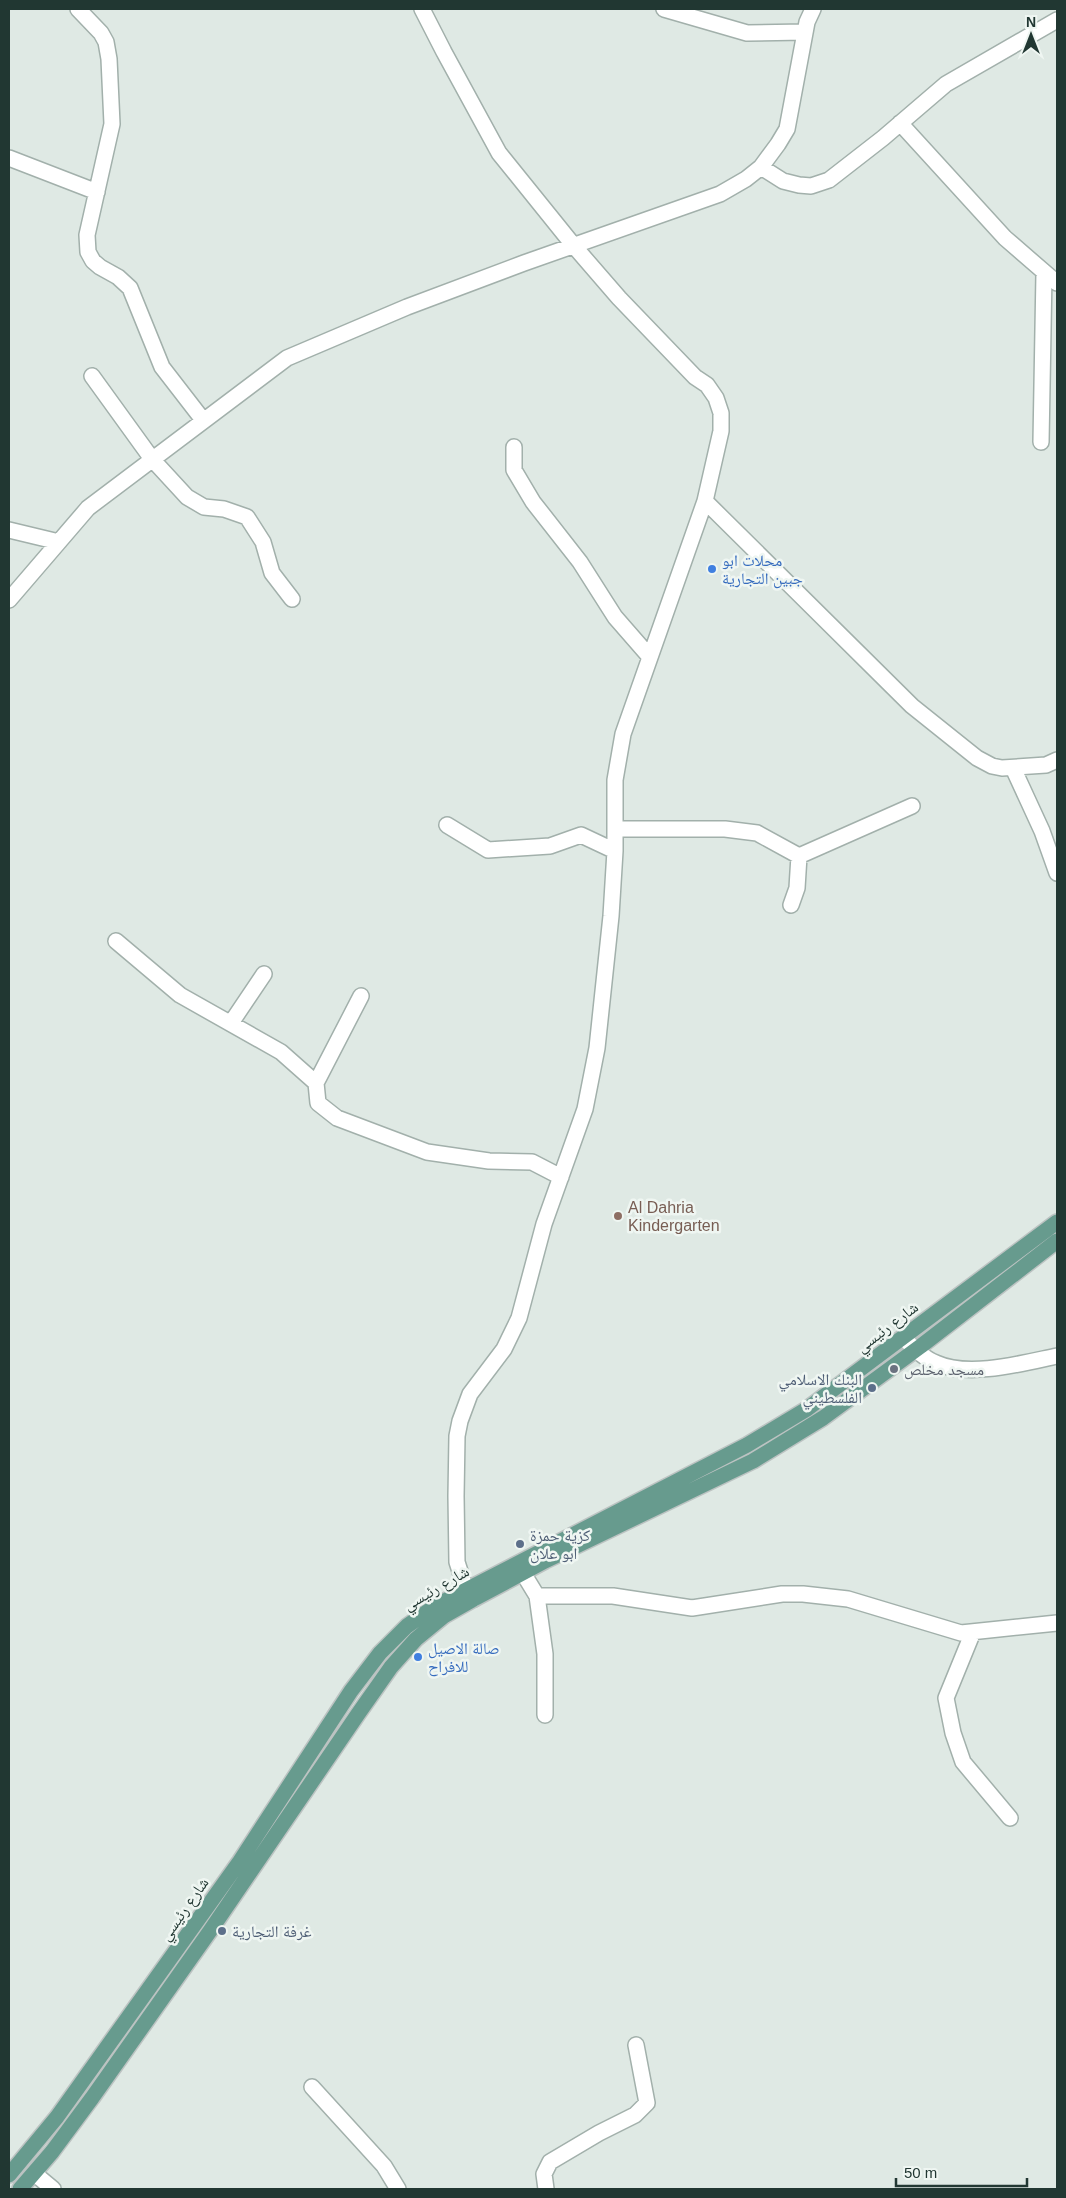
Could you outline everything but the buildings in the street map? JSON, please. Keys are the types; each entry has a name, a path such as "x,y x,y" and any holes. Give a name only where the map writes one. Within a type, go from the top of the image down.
{"main road":[{"name":"شارع رئيسي","path":"9,2175 57,2117 240,1861 350,1690 380,1652 407,1626 437,1605 470,1594 517,1570 748,1445 807,1409 1057,1222"},
{"name":"شارع رئيسي","path":"517,1570 753,1461 823,1418 1057,1241"},
{"name":"شارع رئيسي","path":"20,2189 35,2174 92,2098 391,1667 416,1639 470,1594"}],"street":[{"path":"78,9 101,33 106,42 109,59 112,124 87,235 87,247 90,256 96,264 118,277 130,288 162,367 203,420"},
{"path":"422,9 499,153 574,246 619,298 695,377 707,385 716,398 721,413 721,429 705,501 623,734 615,780 615,851 611,916 597,1048 585,1109 544,1224 512,1334 495,1363 470,1394 460,1422 456,1447 457,1562 470,1594"},
{"path":"664,9 747,33 805,32"},
{"path":"9,600 88,508 287,358 407,307 720,194 746,179 761,167 787,129 805,32 813,9"},
{"path":"761,167 783,181 801,185 820,184 836,176 946,84 1057,20"},
{"path":"900,123 1005,238 1057,283"},
{"path":"9,158 97,192"},
{"path":"1041,442 1044,273"},
{"path":"92,376 152,458 187,497 204,507 224,509 247,517 263,542 272,573 292,599"},
{"path":"514,447 514,470 533,502 580,562 615,617 649,656"},
{"path":"705,501 912,706 983,762 992,766 1012,768 1046,765 1057,760"},
{"path":"9,530 59,542"},
{"path":"1012,768 1042,831 1057,873"},
{"path":"799,856 912,806"},
{"path":"447,825 488,850 550,846 581,835 615,851"},
{"path":"615,829 725,829 757,833 799,856"},
{"path":"790,905 797,888 799,856"},
{"path":"116,941 180,995 281,1052 316,1083"},
{"path":"230,1023 264,974"},
{"path":"361,996 316,1083 318,1103 337,1118 427,1152 489,1161 532,1162 561,1177"},
{"path":"903,1337 915,1350 936,1364 964,1369 1001,1368 1057,1356"},
{"path":"517,1570 537,1596 545,1654 545,1715"},
{"path":"537,1596 613,1596 692,1608 782,1594 826,1595 869,1605 960,1633 1057,1623"},
{"path":"973,1632 946,1698 952,1734 963,1762 1010,1818"},
{"path":"546,2189 545,2171 553,2160 636,2115 647,2103 636,2045"},
{"path":"312,2087 384,2166 398,2189"},
{"path":"35,2174 53,2189"}],"place":[{"name":"محلات ابو جبين التجارية","path":"712,569"},
{"name":"Al Dahria Kindergarten","path":"618,1216"},
{"name":"مسجد مخلص","path":"894,1369"},
{"name":"البنك الاسلامي الفلسطيني","path":"872,1388"},
{"name":"كزية حمزة ابو علان","path":"520,1544"},
{"name":"صالة الاصيل للافراح","path":"418,1657"},
{"name":"غرفة التجارية","path":"222,1931"}]}
